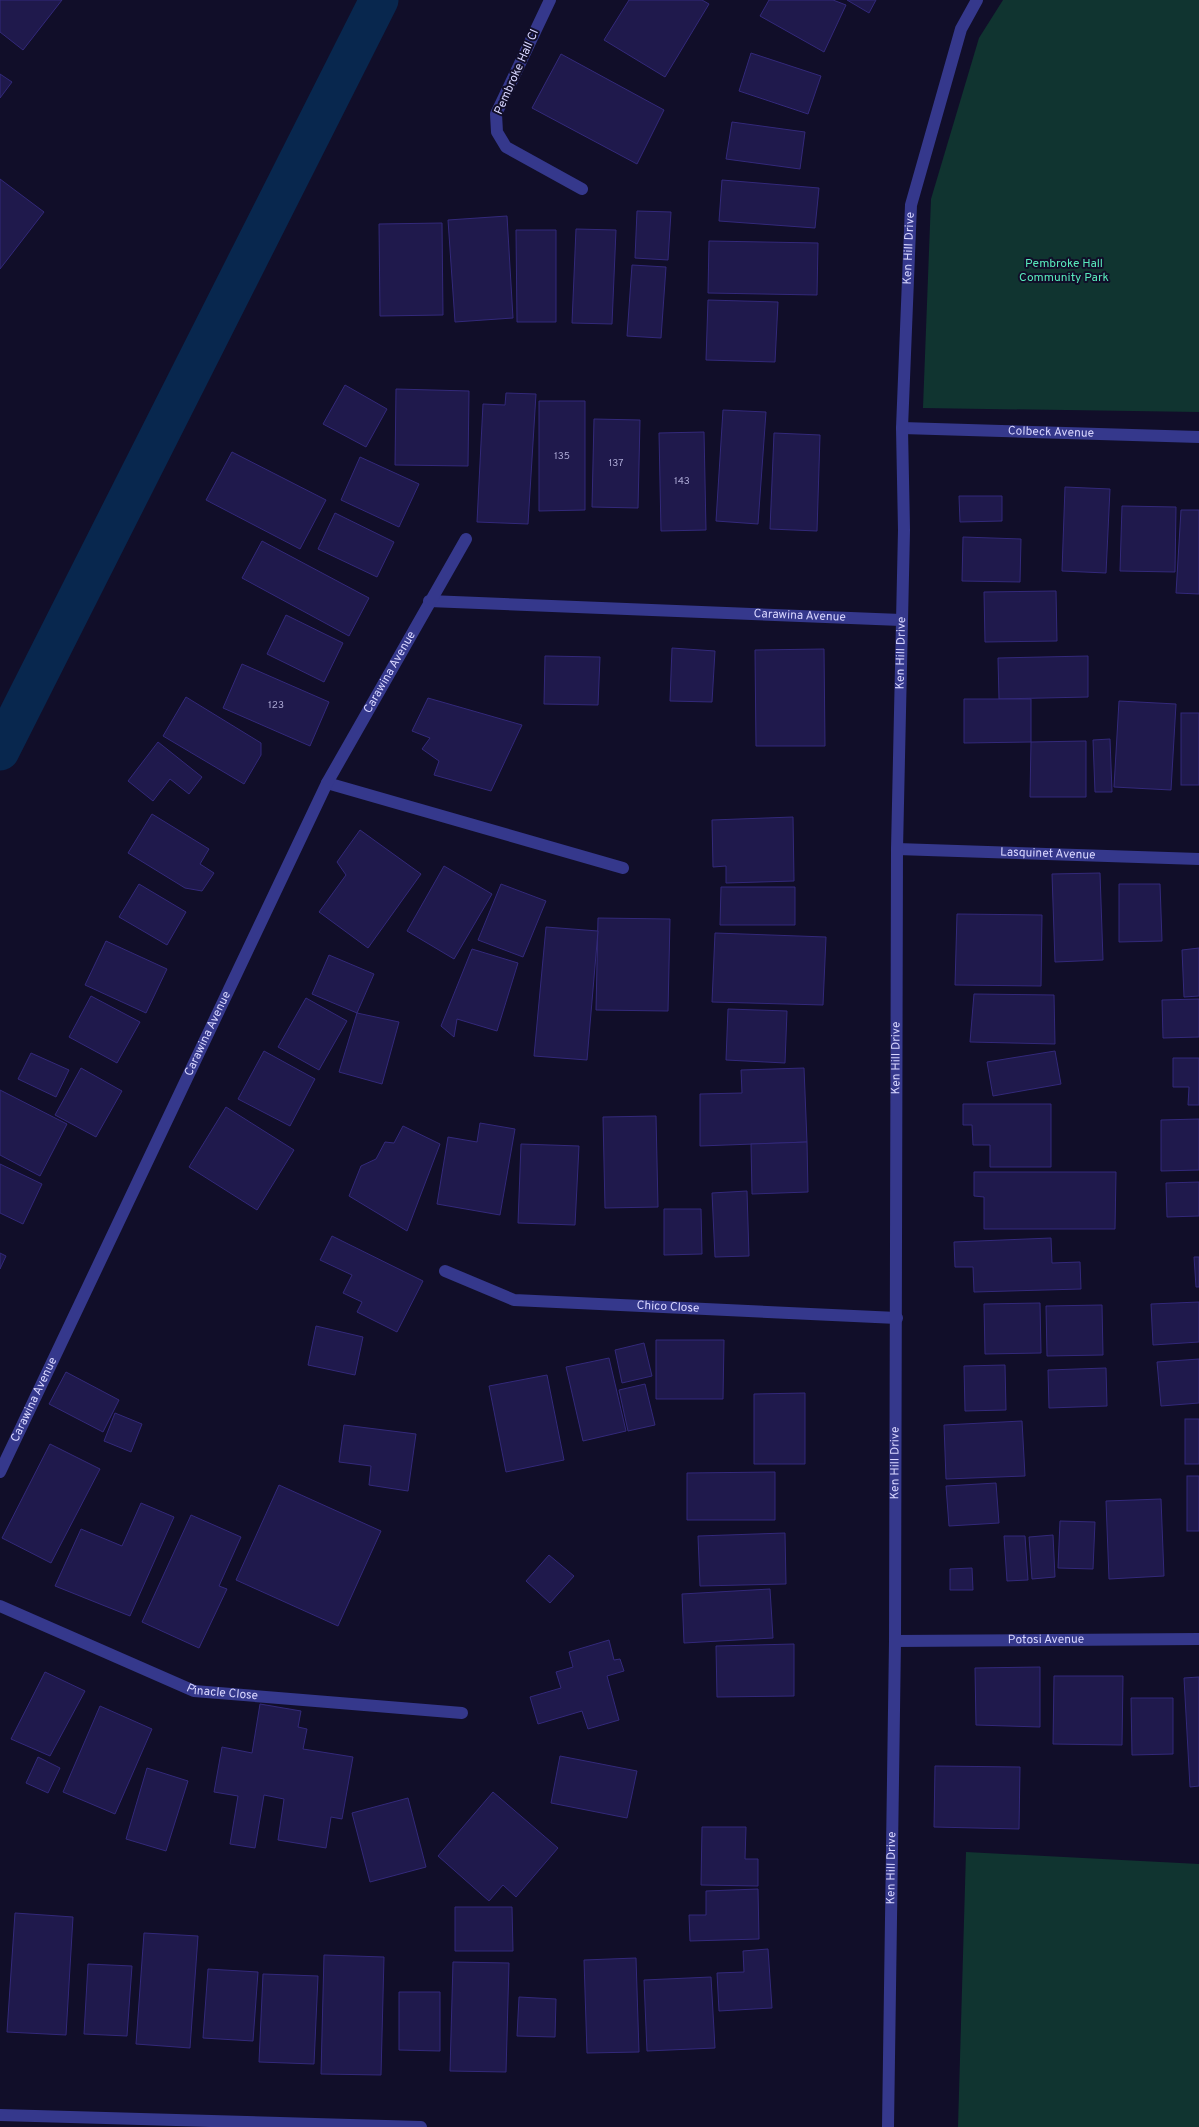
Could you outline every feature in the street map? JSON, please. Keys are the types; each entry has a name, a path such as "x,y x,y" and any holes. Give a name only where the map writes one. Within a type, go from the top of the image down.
{"street":[{"name":"Pembroke Hall Cl","path":"550,0 496,114 498,132 506,147 582,189"},
{"name":"Ken Hill Drive","path":"888,2127 895,1641 897,850 904,530 902,428 911,205 961,29 977,0"},
{"name":"Colbeck Avenue","path":"902,428 1199,437"},
{"name":"Carawina Avenue","path":"0,1472 326,783 466,539"},
{"name":"Carawina Avenue","path":"429,601 901,620"},
{"path":"326,783 624,868"},
{"name":"Lasquinet Avenue","path":"897,850 1199,859"},
{"name":"Chico Close","path":"445,1271 514,1300 897,1318"},
{"name":"Pinacle Close","path":"0,1606 194,1691 462,1713"},
{"name":"Potosi Avenue","path":"895,1641 1199,1640"},
{"path":"0,2115 421,2127"}],"green space":[{"name":"Pembroke Hall Community Park","path":"1003,0 1199,0 1199,412 923,408 931,199 979,38"},
{"path":"966,1852 1199,1864 1199,2127 958,2127"}],"building":[{"path":"0,0 62,0 23,50 0,32"},
{"path":"629,0 702,0 709,4 665,77 604,40"},
{"path":"769,0 833,0 846,5 824,52 760,16"},
{"path":"847,0 876,0 869,13"},
{"path":"751,53 821,76 808,114 739,91"},
{"path":"561,54 664,110 637,164 532,108"},
{"path":"0,74 12,82 0,98"},
{"path":"732,122 805,132 800,169 726,159"},
{"path":"0,179 44,212 0,269"},
{"path":"722,180 819,188 815,228 719,221"},
{"path":"637,211 671,212 668,260 635,258"},
{"path":"507,216 513,318 455,322 448,220"},
{"path":"442,223 443,315 380,316 379,224"},
{"path":"576,229 616,230 612,324 572,323"},
{"path":"516,230 556,230 556,322 517,322"},
{"path":"709,241 818,243 817,295 708,293"},
{"path":"632,265 666,267 661,338 627,336"},
{"path":"708,300 778,302 775,362 706,360"},
{"path":"345,385 387,409 366,447 323,424"},
{"path":"396,389 469,391 468,466 395,465"},
{"path":"506,393 536,394 528,524 477,522 483,404 505,405"},
{"path":"539,401 585,401 585,510 539,511"},
{"path":"723,410 766,412 758,524 716,521"},
{"path":"594,419 640,420 638,508 592,507"},
{"path":"704,432 706,530 661,531 659,433"},
{"path":"774,433 820,435 817,531 770,529"},
{"path":"232,452 326,500 300,549 206,500"},
{"path":"360,457 419,484 399,527 341,500"},
{"path":"1065,487 1110,489 1106,573 1062,571"},
{"path":"959,496 1002,496 1002,521 960,522"},
{"path":"1122,506 1176,507 1175,572 1120,571"},
{"path":"1181,510 1199,510 1199,594 1176,593"},
{"path":"335,513 394,542 377,577 318,549"},
{"path":"963,537 1021,539 1020,582 962,581"},
{"path":"262,541 369,598 349,636 242,578"},
{"path":"1056,591 1057,641 985,642 984,592"},
{"path":"286,615 343,643 324,682 267,654"},
{"path":"672,648 715,651 712,702 670,701"},
{"path":"824,649 825,746 756,746 755,650"},
{"path":"545,656 600,657 598,705 544,704"},
{"path":"1088,656 1088,697 999,699 998,658"},
{"path":"242,664 329,702 310,746 223,708"},
{"path":"186,697 261,743 261,755 244,784 163,736"},
{"path":"428,698 522,725 491,791 434,775 439,761 422,749 430,738 412,731"},
{"path":"964,699 1031,699 1031,742 964,743"},
{"path":"1119,701 1176,704 1171,790 1114,787"},
{"path":"1181,713 1199,713 1199,785 1181,785"},
{"path":"1110,739 1112,792 1095,792 1093,740"},
{"path":"1086,741 1086,797 1030,797 1031,742"},
{"path":"158,742 202,777 189,794 170,779 153,801 128,781"},
{"path":"152,814 209,849 200,864 214,873 202,891 185,888 128,853"},
{"path":"793,817 794,881 726,883 726,866 713,867 712,820"},
{"path":"360,830 421,874 368,948 319,912 346,875 337,862"},
{"path":"444,866 492,894 454,959 407,931"},
{"path":"1100,873 1103,960 1055,962 1052,874"},
{"path":"139,884 186,912 167,945 119,917"},
{"path":"501,884 546,901 523,957 478,940"},
{"path":"1119,884 1160,884 1162,941 1119,942"},
{"path":"721,887 795,887 795,925 720,925"},
{"path":"957,914 1042,915 1041,986 955,985"},
{"path":"598,918 670,919 668,1011 596,1010"},
{"path":"546,927 598,931 587,1060 534,1056"},
{"path":"715,933 826,937 823,1005 712,1002"},
{"path":"106,941 167,969 146,1013 85,985"},
{"path":"1199,948 1199,996 1184,997 1182,950"},
{"path":"472,949 518,963 497,1031 457,1019 454,1037 441,1026"},
{"path":"329,955 374,974 357,1013 312,994"},
{"path":"974,994 1054,995 1055,1044 970,1042"},
{"path":"91,996 140,1022 117,1063 69,1037"},
{"path":"306,998 347,1021 319,1070 278,1047"},
{"path":"1199,999 1199,1037 1163,1038 1162,1000"},
{"path":"728,1009 787,1011 785,1063 726,1060"},
{"path":"357,1013 399,1022 382,1084 339,1072"},
{"path":"264,1051 315,1079 290,1126 238,1099"},
{"path":"1055,1051 1061,1084 993,1096 987,1062"},
{"path":"31,1053 69,1070 56,1097 18,1079"},
{"path":"1173,1058 1199,1058 1199,1105 1188,1105 1189,1087 1173,1087"},
{"path":"81,1068 122,1091 96,1137 55,1115"},
{"path":"804,1068 807,1142 700,1146 700,1094 742,1093 741,1070"},
{"path":"0,1090 67,1124 40,1176 0,1155"},
{"path":"963,1104 1051,1104 1051,1167 990,1167 990,1145 973,1145 972,1125 963,1125"},
{"path":"226,1107 294,1150 257,1210 189,1167"},
{"path":"656,1116 658,1207 605,1208 603,1117"},
{"path":"1199,1119 1199,1170 1161,1171 1161,1120"},
{"path":"480,1123 515,1129 500,1215 437,1204 448,1137 477,1142"},
{"path":"403,1126 440,1144 407,1231 349,1196 361,1166 376,1159 385,1142 394,1143"},
{"path":"807,1142 808,1192 752,1194 751,1144"},
{"path":"521,1144 579,1146 575,1225 518,1223"},
{"path":"0,1164 42,1184 23,1224 0,1213"},
{"path":"974,1172 1116,1172 1115,1229 984,1229 984,1197 974,1196"},
{"path":"1199,1182 1199,1216 1167,1217 1166,1183"},
{"path":"747,1191 749,1256 715,1257 712,1193"},
{"path":"664,1209 701,1209 702,1254 664,1255"},
{"path":"332,1236 423,1281 397,1332 357,1312 362,1302 343,1293 352,1275 320,1260"},
{"path":"1051,1238 1052,1263 1080,1262 1081,1289 974,1292 973,1267 955,1267 954,1242"},
{"path":"0,1253 6,1256 0,1269"},
{"path":"1194,1257 1199,1257 1199,1287 1196,1287"},
{"path":"1199,1302 1199,1342 1153,1345 1151,1304"},
{"path":"1040,1303 1041,1353 985,1354 984,1304"},
{"path":"1102,1305 1103,1355 1047,1356 1046,1306"},
{"path":"316,1326 363,1337 355,1375 308,1365"},
{"path":"656,1340 724,1340 723,1399 656,1399"},
{"path":"644,1343 652,1376 622,1383 615,1350"},
{"path":"609,1358 626,1431 583,1441 566,1367"},
{"path":"1199,1359 1199,1403 1161,1406 1157,1362"},
{"path":"1005,1365 1006,1410 965,1411 964,1366"},
{"path":"1106,1368 1107,1406 1049,1408 1048,1370"},
{"path":"66,1372 119,1400 103,1432 49,1404"},
{"path":"547,1375 564,1460 506,1472 489,1386"},
{"path":"645,1384 655,1425 628,1431 619,1390"},
{"path":"805,1393 805,1464 754,1464 754,1394"},
{"path":"115,1413 142,1424 131,1452 104,1441"},
{"path":"1185,1419 1199,1419 1199,1464 1185,1464"},
{"path":"1022,1421 1025,1476 946,1479 944,1425"},
{"path":"344,1425 416,1434 408,1491 369,1485 371,1466 339,1462"},
{"path":"50,1444 100,1469 51,1563 2,1538"},
{"path":"775,1472 775,1520 687,1520 687,1473"},
{"path":"1187,1476 1199,1476 1199,1531 1187,1531"},
{"path":"996,1483 999,1523 949,1526 946,1486"},
{"path":"279,1485 381,1531 338,1626 236,1580"},
{"path":"1161,1499 1164,1576 1109,1579 1106,1501"},
{"path":"141,1503 174,1517 130,1616 55,1586 81,1529 122,1546"},
{"path":"191,1515 241,1537 219,1586 227,1589 199,1648 142,1622"},
{"path":"1060,1521 1095,1522 1093,1569 1058,1568"},
{"path":"785,1533 786,1584 700,1586 698,1536"},
{"path":"1053,1535 1055,1577 1032,1579 1029,1537"},
{"path":"1004,1536 1025,1536 1028,1580 1007,1581"},
{"path":"549,1555 574,1576 550,1603 526,1581"},
{"path":"972,1568 973,1590 950,1590 950,1569"},
{"path":"770,1589 773,1638 684,1643 682,1594"},
{"path":"609,1640 614,1660 620,1659 624,1671 607,1676 619,1720 588,1729 582,1711 538,1724 530,1697 561,1688 556,1672 573,1667 569,1652"},
{"path":"794,1644 794,1696 717,1697 716,1646"},
{"path":"1040,1667 1040,1727 976,1725 975,1668"},
{"path":"45,1672 85,1691 50,1756 11,1739"},
{"path":"1054,1676 1123,1676 1122,1745 1053,1744"},
{"path":"1199,1677 1199,1786 1190,1787 1184,1678"},
{"path":"1131,1698 1173,1698 1173,1754 1132,1755"},
{"path":"260,1704 301,1711 298,1727 307,1729 303,1749 353,1757 342,1819 331,1817 326,1848 278,1840 284,1799 264,1795 255,1848 230,1844 238,1796 214,1792 222,1747 252,1753"},
{"path":"100,1706 152,1729 115,1814 63,1792"},
{"path":"560,1756 637,1771 627,1818 551,1803"},
{"path":"38,1757 60,1768 48,1793 26,1783"},
{"path":"935,1766 1020,1767 1019,1829 934,1827"},
{"path":"147,1768 188,1781 166,1851 126,1839"},
{"path":"493,1792 558,1848 516,1897 503,1885 489,1901 438,1856"},
{"path":"408,1798 426,1867 370,1882 352,1813"},
{"path":"702,1827 746,1827 745,1859 758,1859 758,1886 701,1885"},
{"path":"758,1889 759,1939 690,1941 689,1915 706,1915 706,1891"},
{"path":"455,1907 512,1907 513,1951 455,1951"},
{"path":"15,1913 73,1917 66,2035 7,2032"},
{"path":"144,1933 198,1936 190,2048 136,2044"},
{"path":"768,1949 772,2008 719,2011 717,1973 744,1972 743,1951"},
{"path":"324,1955 384,1957 381,2075 321,2074"},
{"path":"636,1958 639,2052 587,2053 584,1960"},
{"path":"453,1962 509,1963 506,2072 450,2071"},
{"path":"88,1964 132,1966 127,2036 84,2034"},
{"path":"208,1969 258,1972 253,2041 203,2038"},
{"path":"263,1974 318,1976 314,2064 259,2062"},
{"path":"711,1977 715,2048 647,2051 644,1980"},
{"path":"399,1992 440,1992 440,2051 399,2050"},
{"path":"519,1997 556,1999 555,2037 517,2036"}],"waterway":[{"path":"0,751 379,0"}]}
